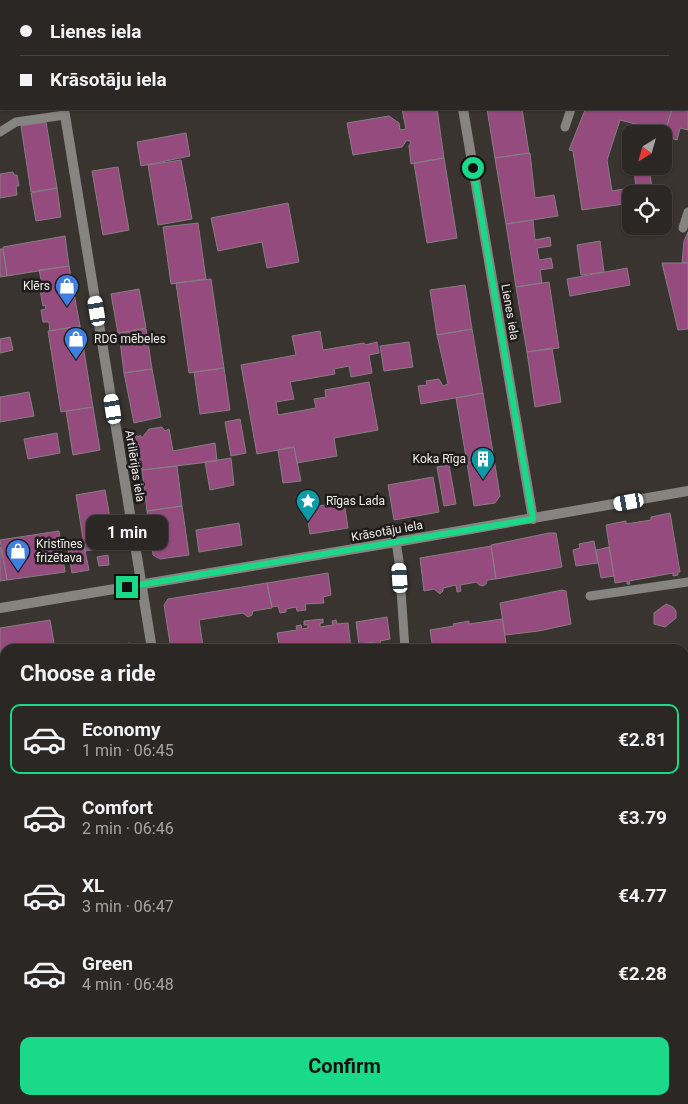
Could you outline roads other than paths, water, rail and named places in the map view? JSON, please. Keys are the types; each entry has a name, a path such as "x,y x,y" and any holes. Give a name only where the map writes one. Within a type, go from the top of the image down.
{"street":[{"name":"Lienes iela","path":"463,110 533,519"},
{"name":"Artilērijas iela","path":"64,112 151,644"},
{"name":"Krāsotāju iela","path":"0,608 687,495"}],"lane":[{"path":"565,127 571,110"},
{"path":"0,132 16,122 64,112"},
{"path":"683,228 688,212"},
{"path":"396,542 405,644"},
{"path":"590,596 688,582"}],"place":[{"name":"Klērs","path":"67,307"},
{"name":"RDG mēbeles","path":"76,360"},
{"name":"Koka Rīga","path":"483,480"},
{"name":"Rīgas Lada","path":"308,522"},
{"name":"Kristīnes frizētava","path":"18,572"}]}
